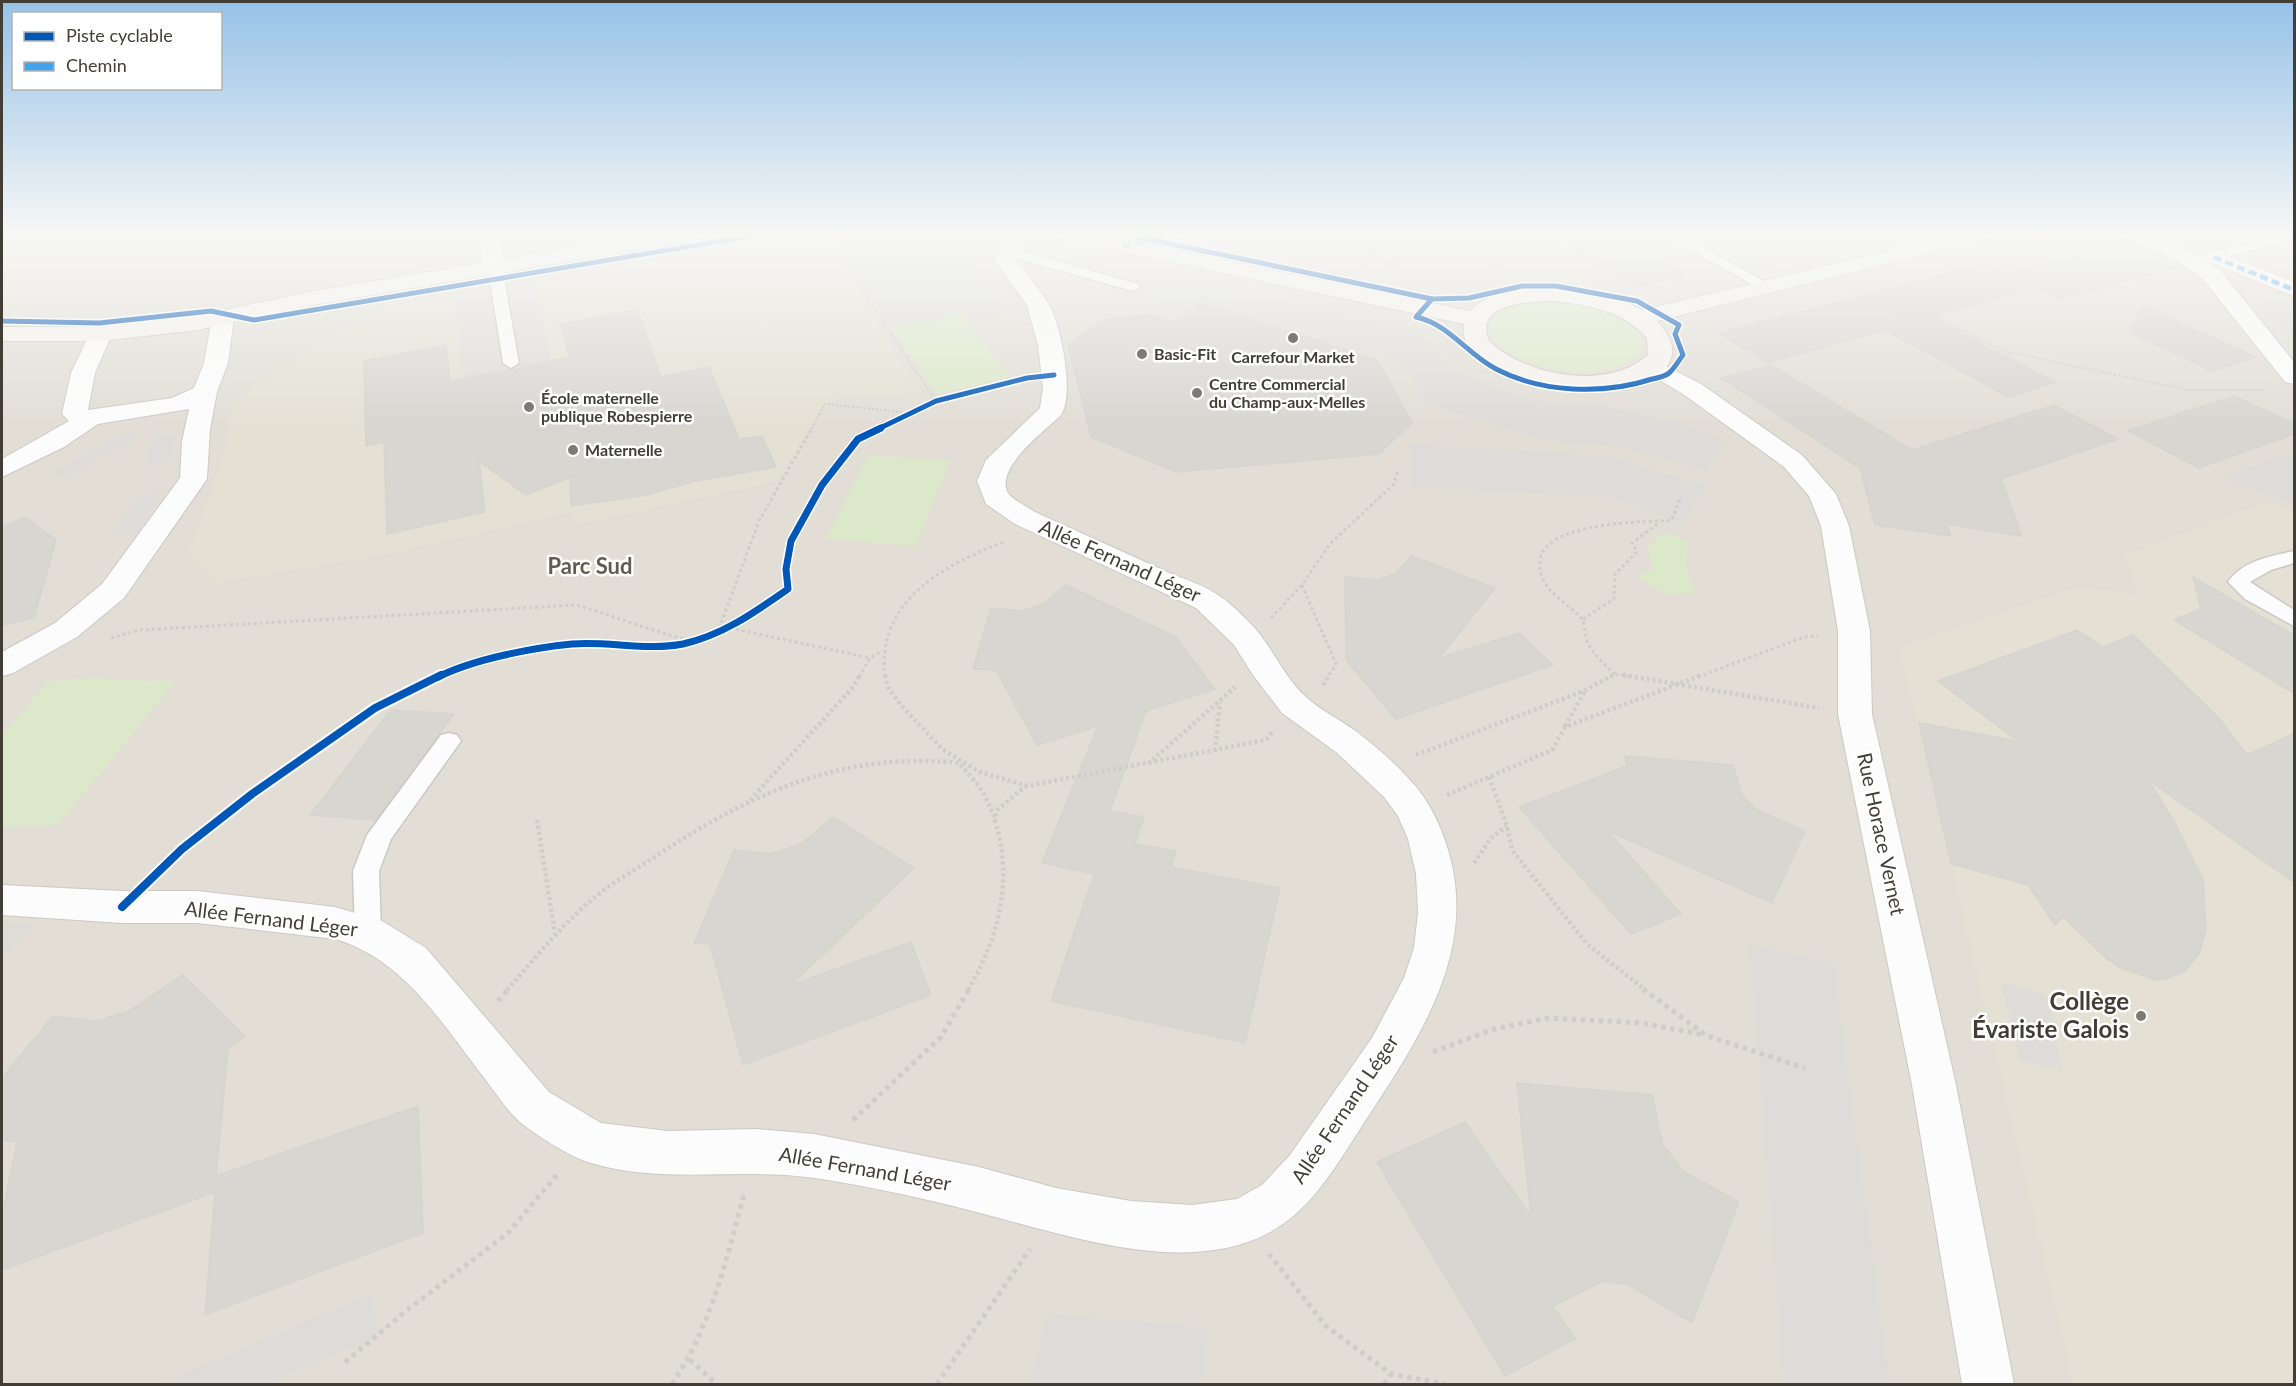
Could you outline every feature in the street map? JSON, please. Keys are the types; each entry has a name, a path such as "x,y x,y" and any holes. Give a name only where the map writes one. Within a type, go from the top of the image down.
{"street":[{"path":"2,334 99,334 153,329 223,318 321,298"},
{"name":"Allée Fernand Léger","path":"2,900 122,907 197,907 335,924 368,932 412,960 533,1106 594,1143 668,1153 756,1151 814,1156 979,1190 1056,1211 1131,1224 1192,1229 1244,1222 1279,1201 1306,1171 1387,1051 1423,981 1434,948 1438,913 1435,874 1427,839 1413,810 1379,770 1347,743 1294,705 1264,667 1246,638 1214,606 1190,590 1025,518 996,498 991,481 999,460 1052,410 1055,388 1043,318 1032,298"},
{"path":"1372,298 1475,319"},
{"path":"1518,298 1505,299 1486,308 1475,319 1474,333 1484,349 1504,363 1534,375 1568,381 1602,382 1632,376 1652,366 1662,348 1651,327 1640,318 1600,302 1575,298"},
{"path":"1640,318 1723,298"},
{"path":"2230,298 2295,377"},
{"path":"2,665 66,630 113,591 193,479 197,469 196,435 203,412 204,392 216,363 223,318"},
{"path":"99,334 90,352 75,401 75,414 90,418 178,405 204,392"},
{"name":"Rue Horace Vernet","path":"1652,366 1692,389 1793,461 1822,494 1835,526 1854,631 1855,714 1934,1085 1988,1384"},
{"path":"2,469 55,441 90,418"}],"lane":[{"path":"500,298 511,363"},
{"path":"2295,557 2272,562 2243,576 2238,582 2252,594 2295,619"},
{"path":"368,932 366,871 380,835 449,741"}],"path":[{"path":"867,298 936,401"},
{"path":"1858,298 1895,314 1930,315 2003,351 2188,390 2271,390"},
{"path":"717,634 759,521 825,404 909,413"},
{"path":"1246,638 1266,623 1302,585 1330,544 1394,484 1398,470"},
{"path":"1583,619 1552,594 1544,580 1540,566 1540,553 1546,544 1578,531 1607,525 1672,520 1680,499"},
{"path":"1583,619 1614,599 1612,583 1618,568 1637,552 1632,543 1660,522"},
{"path":"814,1156 941,1036 983,965 1002,910 1003,859 984,794 958,763 932,741 902,708 886,682 882,651 893,621 909,597 937,573 993,546 1047,528"},
{"path":"472,1031 555,935 598,894 646,860 707,822 785,785 863,764 918,759 958,763 1001,780 1027,786 1266,740 1294,705 1327,683 1336,664 1302,585"},
{"path":"109,638 141,630 576,605 626,618 660,634 694,640"},
{"path":"1583,619 1582,633 1589,648 1615,674 1855,714"},
{"path":"730,628 870,658"},
{"path":"1564,727 1804,637 1854,631"},
{"path":"748,802 854,686 870,658 882,651"},
{"path":"1379,770 1586,690 1615,674"},
{"path":"1148,764 1237,685"},
{"path":"1413,810 1552,750 1586,690"},
{"path":"1215,751 1220,702"},
{"path":"1489,777 1507,826 1512,850 1587,944 1611,965 1707,1036"},
{"path":"994,822 998,810 1027,786"},
{"path":"537,820 555,935"},
{"path":"1387,1051 1409,1060 1494,1029 1549,1018 1643,1023 1707,1036 1805,1068"},
{"path":"345,1362 406,1311 508,1233 585,1138"},
{"path":"672,1384 690,1360 716,1298 756,1151"},
{"path":"937,1384 1056,1211"},
{"path":"1244,1222 1326,1326 1391,1374 1445,1384"},
{"path":"690,1360 717,1384"},
{"path":"1384,1384 1391,1374"}],"shaded area":[{"path":"2,298 2294,298 2294,1384 2,1384"},
{"name":"École maternelle publique Robespierre","path":"428,298 443,298 446,304 482,298 862,298 917,388 914,391 923,400 914,404 900,396 840,398 825,404 776,481 575,525 571,512 388,554 214,583 190,552 224,454 228,421 232,410 248,391 274,370 379,312"},
{"path":"480,298 540,298 551,361 463,378 454,302"},
{"path":"873,298 997,298 1008,311 971,319 966,313 892,328"},
{"path":"1146,298 1272,298 1403,327 1419,335 1454,369 1513,395 1563,406 1602,405 1683,424 1726,441 1705,470 1617,446 1554,442 1416,400 1422,388 1405,367 1387,352 1375,346 1362,355 1201,303 1189,311"},
{"path":"2256,298 2294,298 2294,343"},
{"path":"128,432 141,436 64,477 50,473"},
{"path":"177,435 169,462 143,466 152,439"},
{"path":"1409,444 1610,456 1706,487 1681,524 1613,497 1410,487"},
{"path":"2294,452 2294,499 2265,495 2223,477"},
{"path":"162,493 137,533 112,535 138,496"},
{"name":"Collège Évariste Galois","path":"2264,503 2294,510 2294,1384 2074,1384 1900,648 2078,586 2140,596 2125,555"},
{"path":"2,923 35,925 2,955"},
{"path":"1749,945 1834,963 1890,1384 1783,1384"},
{"path":"2001,982 2046,994 2063,1071 2020,1061"},
{"path":"373,1293 378,1336 266,1384 160,1384"},
{"path":"1047,1314 1210,1328 1202,1384 1029,1384"}],"green space":[{"path":"1555,300 1595,307 1623,317 1634,325 1641,336 1643,349 1630,361 1610,369 1586,372 1536,365 1514,355 1497,342 1489,326 1501,311 1526,302"},
{"path":"961,314 1010,377 937,394 892,328"},
{"path":"868,455 950,461 916,546 826,539"},
{"path":"1667,534 1687,542 1686,568 1695,593 1665,594 1638,577 1653,569 1648,547 1659,535"},
{"path":"93,678 175,682 58,825 2,827 2,736 47,682"}],"building":[{"path":"1855,298 2000,298 1929,317 2055,382 2009,397 1885,330 1767,363 1719,333"},
{"name":"Centre Commercial du Champ-aux-Melles","path":"1200,303 1377,360 1412,422 1379,454 1177,472 1091,437 1068,345 1106,319 1151,315 1173,322"},
{"path":"2142,306 2256,357 2211,371 2130,332"},
{"path":"637,309 661,377 709,367 739,439 762,436 776,467 695,481 647,495 571,506 570,477 526,495 479,461 485,512 387,534 384,442 366,446 364,361 446,345 450,381 512,370 569,357 561,324"},
{"path":"1771,365 1912,450 2054,405 2118,439 2001,479 2022,536 1947,524 1951,536 1875,525 1860,468 1721,378"},
{"path":"2234,396 2295,424 2295,434 2199,468 2128,431"},
{"path":"26,517 56,540 34,618 2,625 2,527"},
{"path":"1412,556 1495,588 1439,658 1519,633 1553,665 1396,719 1346,660 1345,577 1377,580 1395,574"},
{"path":"2193,577 2295,636 2295,694 2174,620 2201,609"},
{"path":"1066,585 1176,637 1215,689 1146,711 1110,811 1144,817 1135,844 1176,851 1171,867 1280,888 1245,1043 1051,1001 1094,874 1042,863 1098,726 1037,745 996,670 973,669 991,608 1022,611 1043,604"},
{"path":"2077,630 2103,647 2133,635 2219,718 2247,755 2295,733 2295,883 2148,780 2173,819 2203,880 2206,929 2200,952 2185,971 2166,979 2156,980 2121,968 2107,959 2063,917 2055,925 2028,885 1951,864 1919,723 2018,741 1938,681"},
{"path":"391,710 454,714 376,820 310,815"},
{"path":"1625,756 1733,765 1742,795 1757,810 1805,831 1772,903 1608,831 1681,914 1631,934 1519,807 1627,766"},
{"path":"833,817 914,868 791,985 911,942 931,995 743,1065 710,944 694,943 734,850 771,854 801,844"},
{"path":"183,975 245,1036 228,1049 216,1176 418,1106 423,1233 205,1315 215,1192 2,1270 2,1203 5,1202 17,1142 2,1140 2,1078 53,1016 97,1021 129,1011"},
{"path":"1517,1083 1652,1095 1663,1145 1683,1171 1739,1202 1692,1323 1629,1285 1603,1281 1553,1306 1575,1339 1505,1376 1377,1162 1465,1122 1531,1217"}],"cycle path":[{"path":"2,321 99,323 211,311 254,320 386,298"},
{"path":"1426,298 1432,299"},
{"path":"1432,299 1470,298"},
{"path":"1432,299 1416,317 1426,319 1443,328 1471,353 1497,370 1538,384 1561,388 1607,389 1628,386 1667,374 1683,355 1675,334 1679,325 1637,301 1619,298"},
{"path":"122,907 182,849 252,794 375,708 454,669 511,655 573,644 630,647 682,644 730,628 788,589 786,569 791,541 822,485 858,439 936,401 1027,378 1054,375"}],"place":[{"name":"Carrefour Market","path":"1293,338"},
{"name":"Basic-Fit","path":"1142,354"},
{"name":"Centre Commercial du Champ-aux-Melles","path":"1197,393"},
{"name":"École maternelle publique Robespierre","path":"529,407"},
{"name":"Maternelle","path":"573,450"},
{"name":"Collège Évariste Galois","path":"2141,1016"}],"district":[{"name":"Parc Sud","path":"590,566"}]}
